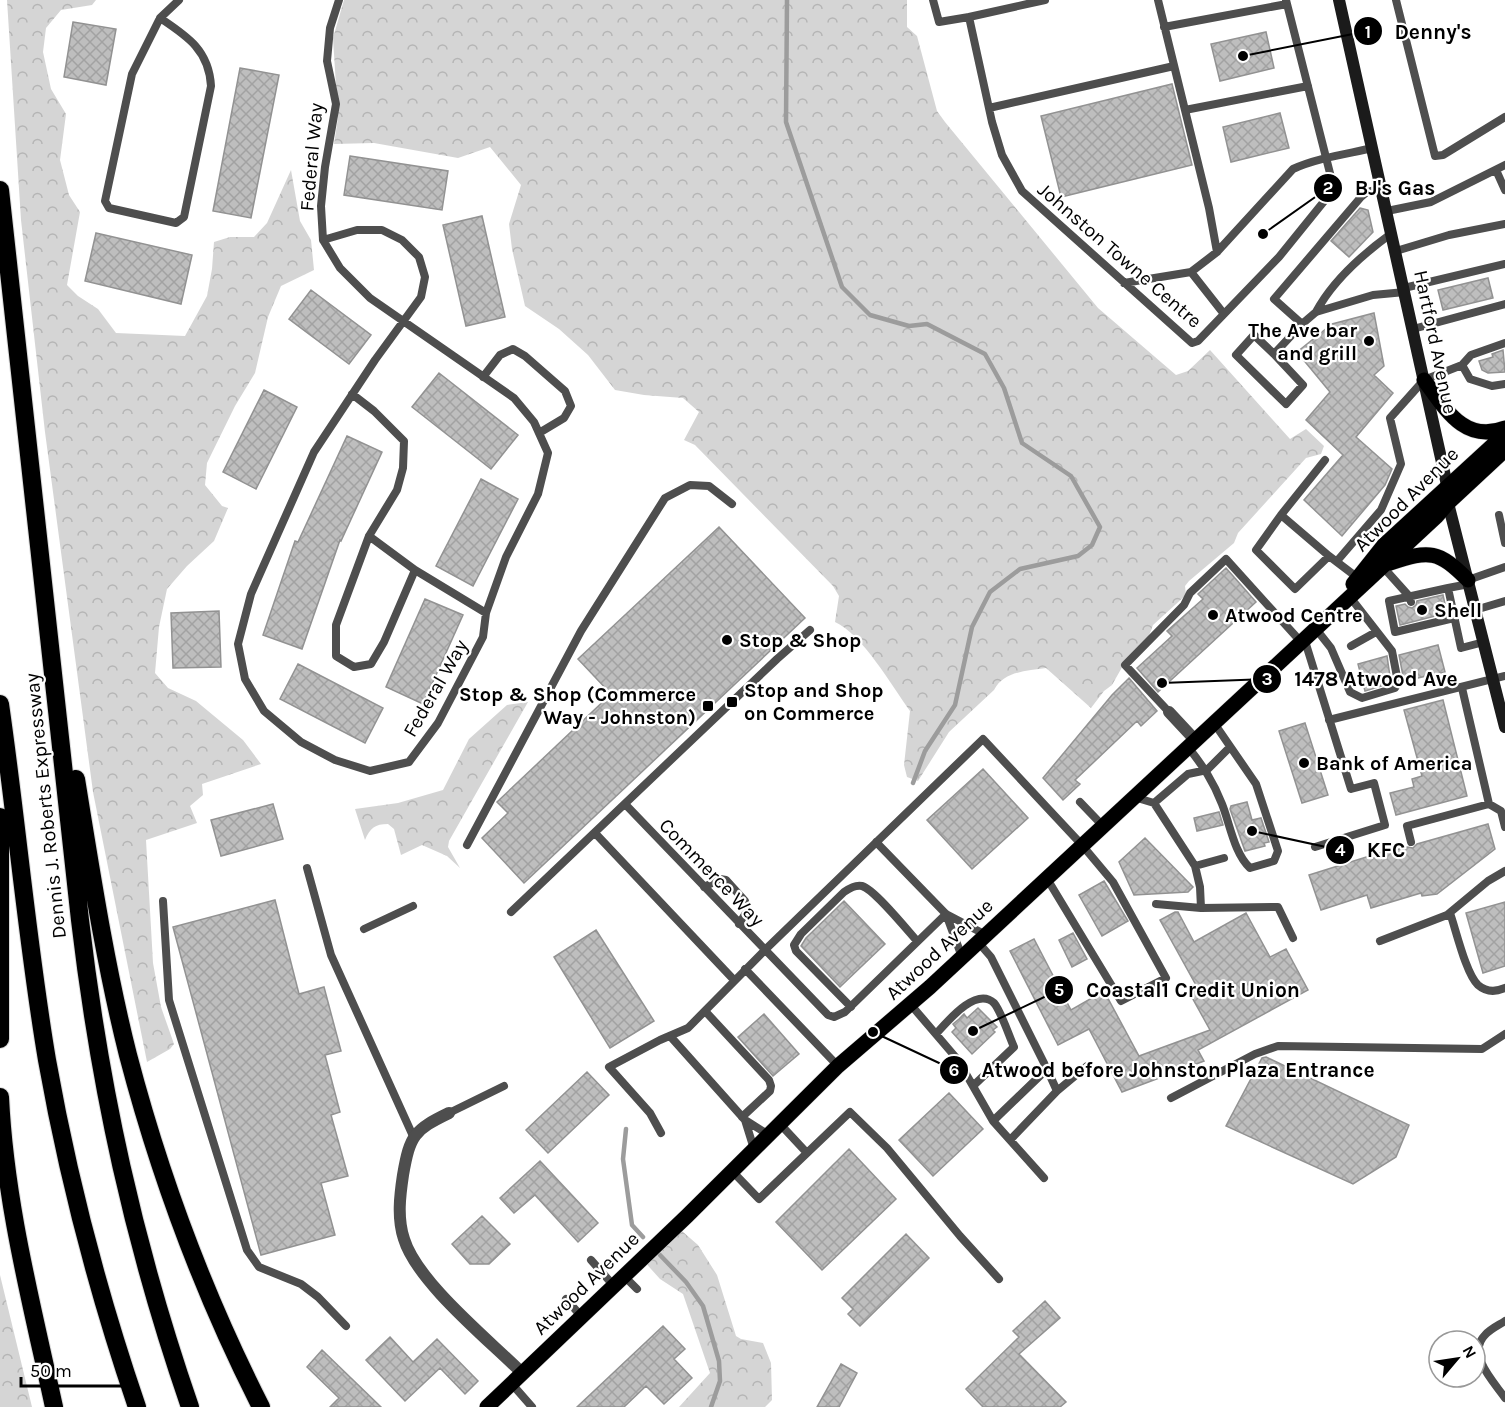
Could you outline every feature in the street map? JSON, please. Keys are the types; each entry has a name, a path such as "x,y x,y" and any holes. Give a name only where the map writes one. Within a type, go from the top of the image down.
{"highway":[{"name":"Dennis J. Roberts Expressway","path":"0,190 82,941 101,1073 134,1223 162,1322 190,1407"},
{"path":"44,587 97,905 128,1054 153,1144 188,1244 226,1334 261,1407"},
{"name":"Dennis J. Roberts Expressway","path":"0,704 39,1006 56,1109 91,1260 137,1407"},
{"path":"0,817 0,1039"},
{"path":"0,1097 3,1152 13,1215 54,1407"}],"main road":[{"name":"Hartford Avenue","path":"1339,0 1447,485 1448,503 1484,642 1499,678 1505,727"},
{"path":"1424,380 1450,416 1466,428 1494,432 1505,428"},
{"name":"Atwood Avenue","path":"1318,628 1384,545 1505,434"},
{"name":"Atwood Avenue","path":"487,1407 838,1066 911,1005 1046,877 1318,628 1505,450"},
{"path":"1384,566 1413,556 1433,554 1453,565 1468,582"}],"street":[{"path":"1169,712 1192,744"},
{"path":"449,1113 427,1124 413,1136 407,1152 399,1209 404,1239 410,1259 517,1378"}],"lane":[{"path":"160,18 184,34 195,45 210,69 211,86 184,217 176,223 109,208 105,201 132,74 160,18 179,0"},
{"name":"Federal Way","path":"339,0 330,28 327,61 336,104 321,206 323,240 340,268 370,298 404,321 514,398 534,422 548,453 538,494 506,557 486,613 483,637 438,723 410,762 370,771 335,760 301,742 264,711 245,679 238,644 250,594 314,452 404,321"},
{"path":"933,0 939,22 1045,0"},
{"path":"1158,0 1209,208 1216,252"},
{"path":"1396,0 1435,156 1443,155 1505,117"},
{"path":"1164,27 1287,2 1326,159"},
{"name":"Johnston Towne Centre","path":"969,17 1002,155 1022,191 1192,343 1198,341 1279,257 1334,189 1326,159"},
{"path":"989,108 1174,66"},
{"path":"1185,110 1308,86"},
{"path":"1124,283 1191,272 1216,252 1293,169 1308,162 1373,148"},
{"path":"1387,211 1431,202 1505,165"},
{"path":"1496,170 1505,190"},
{"path":"1302,324 1274,299 1361,197 1367,192 1382,188"},
{"path":"1396,251 1449,235 1505,224"},
{"path":"323,240 357,230 382,230 402,240 419,257 425,277 421,297 404,321"},
{"path":"1274,354 1316,312 1324,296 1368,250 1392,233"},
{"path":"1316,312 1373,295 1404,290 1505,264"},
{"path":"1191,272 1224,314"},
{"path":"1413,329 1505,304"},
{"path":"1254,334 1274,354 1304,385 1286,404 1236,355 1254,334"},
{"path":"1337,561 1381,510 1401,465 1390,418 1424,380 1462,365 1471,355 1505,343"},
{"path":"483,376 500,355 513,349 525,356 565,391 571,406 564,418 539,433"},
{"path":"1462,365 1470,379 1492,386 1505,384"},
{"path":"352,394 374,411 404,441 403,468 397,490 369,536 336,625 336,656 354,667 371,664 384,642 415,570"},
{"path":"1325,460 1256,550 1295,589 1329,556"},
{"path":"467,845 581,631 665,498 690,484 710,486 732,504"},
{"path":"1281,515 1358,578"},
{"path":"1499,515 1505,543"},
{"path":"369,536 415,570 486,613"},
{"path":"1169,712 1125,664 1184,605 1190,593 1226,559 1303,642 1351,789 1374,783 1385,825 1315,847"},
{"path":"1384,566 1410,599"},
{"path":"1454,618 1433,620 1395,632 1389,601 1428,595 1505,567"},
{"path":"1448,588 1461,648 1484,642"},
{"path":"1318,628 1330,648 1350,693 1362,698 1392,689 1398,682 1392,651 1350,597"},
{"path":"1475,610 1505,601"},
{"path":"511,912 777,658 810,630"},
{"path":"1351,646 1376,632"},
{"path":"1329,720 1499,678"},
{"path":"1462,687 1489,804"},
{"path":"1192,744 1222,803 1243,861 1250,868 1274,861 1278,851 1256,784 1214,723"},
{"path":"946,914 840,1016 828,1015 764,951 983,739 1082,845 1113,882 1166,978 1121,1001 1046,877"},
{"path":"1154,803 1188,774 1207,770 1230,747"},
{"path":"1134,797 1154,803 1195,866 1200,887 1201,908"},
{"path":"1080,802 1103,826"},
{"name":"Commerce Way","path":"625,804 764,951 688,1028 609,1067 650,1113 661,1133"},
{"path":"1411,842 1407,826 1489,804 1501,811 1505,827"},
{"path":"595,833 734,980"},
{"path":"876,842 946,914 982,938 1057,1091"},
{"path":"1195,866 1224,858"},
{"path":"308,868 331,956 413,1136"},
{"path":"1380,941 1440,919 1488,881 1505,871"},
{"path":"704,887 720,879 726,880 745,901 747,911 739,924"},
{"path":"851,1006 796,951 794,945 801,934 851,888 860,886 874,895 918,941"},
{"path":"163,901 169,1000 247,1250 260,1267 301,1284 318,1297 346,1326"},
{"path":"1156,904 1201,908 1278,907 1293,938"},
{"path":"364,929 413,906"},
{"path":"1450,913 1470,972 1477,984 1490,991 1505,988"},
{"path":"946,914 962,957"},
{"path":"746,969 838,1066"},
{"path":"936,1034 969,1002 987,999 994,1004 1014,1047 973,1086"},
{"path":"911,1005 958,1060 993,1121 1044,1178"},
{"path":"705,1011 769,1080 770,1091 744,1119"},
{"path":"1171,1098 1255,1054 1278,1046 1482,1049 1505,1034"},
{"path":"670,1036 744,1119 768,1135"},
{"path":"1010,1140 1057,1091 1087,1065"},
{"path":"993,1121 1047,1069"},
{"path":"449,1113 504,1086"},
{"path":"732,1171 759,1199 850,1112 887,1148 999,1279"},
{"path":"744,1119 754,1149"},
{"path":"780,1124 807,1153"},
{"path":"591,1260 619,1281 637,1289"},
{"path":"566,1299 581,1316"},
{"path":"1505,1321 1485,1334 1479,1343 1479,1357 1484,1369 1505,1398"},
{"path":"517,1378 532,1407"}],"green space":[{"path":"7,0 96,0 92,5 61,10 46,28 43,52 51,89 66,114 60,160 69,195 80,212 67,285 78,296 98,309 116,333 185,336 207,296 214,242 230,237 254,237 267,223 291,170 300,221 311,240 314,270 281,286 268,317 255,373 235,406 207,463 205,485 222,506 228,508 214,541 187,566 167,589 159,627 155,673 168,688 196,701 243,740 261,764 202,784 203,795 190,806 197,823 146,840 153,963 161,1007 174,1044 170,1049 147,1062 93,792 45,432 21,220"},
{"path":"344,0 907,0 907,27 917,36 937,111 1098,308 1176,375 1188,371 1210,350 1290,439 1306,429 1324,446 1321,454 1306,458 1238,533 1234,543 1189,581 1185,586 1186,595 1153,625 1147,641 1125,662 1112,685 1104,691 1091,708 1046,668 1010,675 949,732 918,781 907,777 904,765 910,711 856,637 835,622 839,596 833,586 695,445 684,440 699,412 683,398 615,390 588,355 559,329 525,306 512,249 509,224 521,185 490,147 458,158 374,143 334,144 338,118 333,38"},
{"path":"528,702 449,841 448,847 460,868 447,856 422,845 401,855 394,829 388,824 374,828 365,840 355,809 398,803 443,790 469,739 507,705"},
{"path":"675,1225 698,1245 717,1275 736,1336 763,1343 771,1363 772,1400 765,1407 679,1407 710,1373 683,1294 660,1279 642,1259"},
{"path":"0,1275 32,1407 0,1407"}],"building":[{"path":"73,22 116,29 106,85 64,77"},
{"path":"1266,32 1274,68 1220,81 1211,44"},
{"path":"240,68 279,75 251,218 213,211"},
{"path":"1172,84 1192,165 1061,197 1041,116"},
{"path":"1280,113 1289,148 1231,162 1223,127"},
{"path":"350,156 448,171 442,210 344,195"},
{"path":"1360,208 1368,210 1373,232 1349,257 1331,241"},
{"path":"482,216 505,317 466,326 443,225"},
{"path":"96,233 192,255 181,304 85,281"},
{"path":"1488,278 1493,298 1443,310 1438,290"},
{"path":"311,290 371,335 349,364 289,319"},
{"path":"1374,313 1384,366 1374,375 1393,393 1356,437 1392,469 1385,485 1342,536 1304,500 1343,455 1306,420 1330,392 1297,352 1332,324"},
{"path":"1503,350 1505,372 1488,373 1482,370 1479,361 1493,357 1492,354"},
{"path":"439,373 518,435 491,469 412,407"},
{"path":"264,390 297,407 256,489 223,472"},
{"path":"347,436 382,452 340,540 302,649 263,635 295,541 298,542"},
{"path":"481,479 518,499 473,586 436,566"},
{"path":"719,527 805,618 524,883 482,838 508,813 497,802 611,694 578,659"},
{"name":"Atwood Centre","path":"1226,568 1256,602 1158,692 1137,668 1172,636 1167,631 1203,599 1198,594"},
{"name":"Shell","path":"1443,595 1447,613 1400,625 1396,606 1405,604 1412,608 1417,601"},
{"path":"425,599 463,615 423,704 386,687"},
{"path":"219,611 221,667 173,668 171,613"},
{"path":"1438,645 1445,672 1404,681 1399,655"},
{"path":"1387,656 1391,683 1365,691 1358,664"},
{"path":"298,664 383,708 365,743 280,699"},
{"path":"1129,678 1157,711 1141,726 1137,721 1075,780 1080,784 1063,800 1043,778 1112,695"},
{"path":"1443,700 1467,796 1396,815 1390,793 1414,787 1412,779 1422,776 1404,710"},
{"name":"Bank of America","path":"1305,723 1328,795 1302,803 1279,731"},
{"path":"983,769 1028,818 972,869 927,820"},
{"path":"1247,802 1252,820 1261,818 1269,842 1264,843 1265,846 1245,851 1230,809 1231,806"},
{"path":"273,804 283,839 221,856 211,820"},
{"path":"1219,812 1223,825 1197,831 1194,818"},
{"path":"1488,824 1495,849 1437,894 1422,896 1421,893 1371,908 1367,895 1321,910 1309,875 1395,848 1395,850 1413,848 1417,844"},
{"path":"1145,838 1193,887 1188,892 1134,895 1119,862"},
{"path":"1104,881 1128,921 1102,936 1079,895"},
{"path":"275,900 299,994 324,987 341,1051 325,1055 340,1112 331,1115 348,1176 321,1183 335,1235 261,1255 173,927"},
{"path":"844,901 885,944 840,987 801,946 806,938"},
{"path":"1505,902 1505,966 1483,973 1466,913"},
{"path":"1178,912 1194,942 1246,913 1270,957 1286,949 1308,990 1198,1050 1204,1061 1122,1092 1089,1029 1058,1045 1010,951 1034,939 1071,1010 1104,991 1139,1056 1210,1030 1189,992 1197,987 1160,920"},
{"path":"596,930 654,1021 610,1048 554,957"},
{"path":"1073,933 1087,959 1072,967 1059,940"},
{"path":"978,1008 997,1027 993,1030 995,1032 972,1054 952,1032 956,1028 953,1024 964,1014 967,1018"},
{"path":"764,1014 799,1054 773,1076 738,1037"},
{"path":"1266,1057 1409,1125 1396,1157 1353,1184 1226,1126 1262,1058"},
{"path":"587,1072 609,1095 548,1153 526,1130"},
{"path":"949,1093 983,1129 933,1176 899,1140"},
{"path":"849,1149 896,1199 822,1270 776,1222"},
{"path":"540,1161 598,1223 578,1242 535,1195 514,1213 500,1198"},
{"path":"482,1216 510,1244 489,1264 470,1264 452,1244"},
{"path":"906,1234 929,1258 860,1326 848,1314 853,1309 842,1298"},
{"path":"1045,1301 1060,1318 1019,1354 1066,1402 1060,1407 983,1407 966,1389 1019,1337 1013,1331"},
{"path":"663,1326 685,1349 674,1359 692,1378 664,1404 646,1386 624,1407 577,1407"},
{"path":"390,1337 413,1362 437,1339 478,1381 465,1394 440,1368 405,1401 366,1360"},
{"path":"322,1350 381,1407 330,1407 339,1398 307,1367"},
{"path":"841,1364 857,1373 839,1407 817,1407"}],"waterway":[{"path":"787,0 786,122 842,287 870,315 909,326 927,324 985,354 1004,388 1022,443 1071,476 1100,527 1092,545 1078,556 1020,569 990,592 972,627 955,705 925,751 913,783"},
{"path":"626,1129 623,1159 632,1225 643,1237"},
{"path":"660,1255 686,1282 703,1306 719,1361 720,1381 711,1407"}],"place":[{"name":"Denny's","path":"1243,56"},
{"name":"BJ's Gas","path":"1263,234"},
{"name":"The Ave bar and grill","path":"1369,341"},
{"name":"Shell","path":"1422,610"},
{"name":"Atwood Centre","path":"1213,615"},
{"name":"Stop & Shop","path":"727,640"},
{"name":"1478 Atwood Ave","path":"1162,683"},
{"name":"Stop and Shop on Commerce","path":"732,702"},
{"name":"Stop & Shop (Commerce Way - Johnston)","path":"708,706"},
{"name":"Bank of America","path":"1304,763"},
{"name":"KFC","path":"1252,831"},
{"name":"Coastal1 Credit Union","path":"973,1031"},
{"name":"Atwood before Johnston Plaza Entrance","path":"873,1032"}]}
